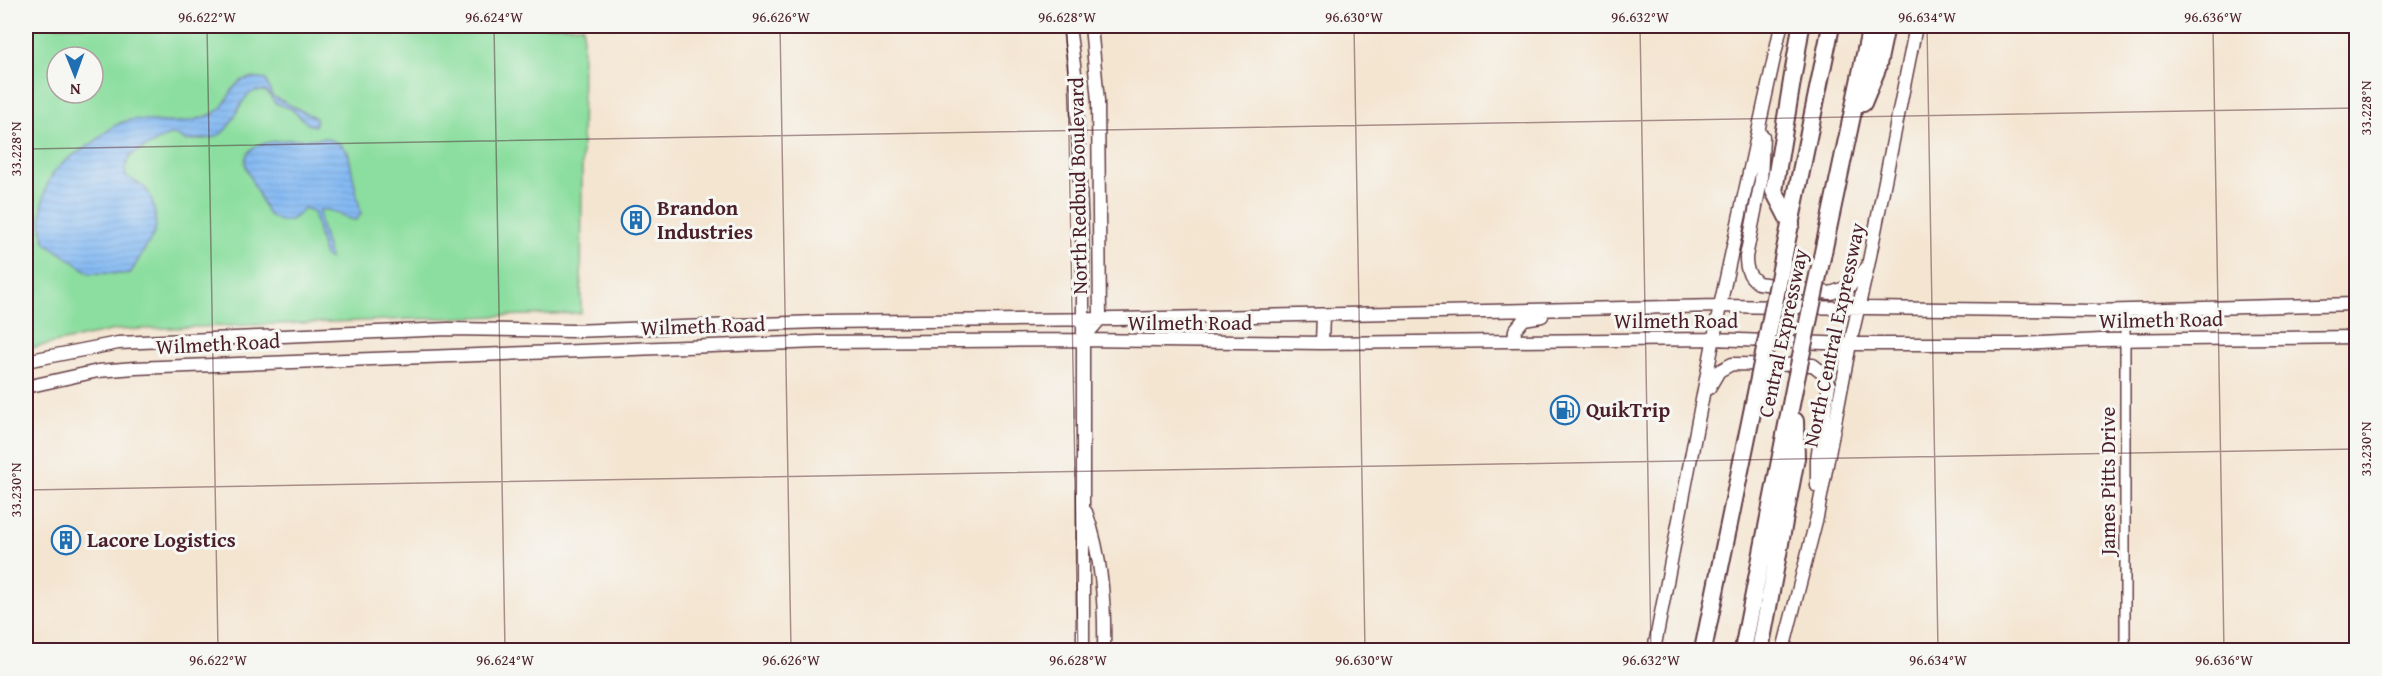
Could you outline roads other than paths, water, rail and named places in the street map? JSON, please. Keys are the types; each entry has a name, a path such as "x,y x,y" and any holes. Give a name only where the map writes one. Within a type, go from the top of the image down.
{"highway":[{"path":"1791,224 1774,191 1802,26"},
{"name":"Central Expressway","path":"1703,651 1831,26"},
{"name":"Central Expressway","path":"1743,651 1795,384 1871,26"},
{"path":"1846,146 1876,69 1886,26"},
{"path":"1760,651 1796,458 1795,384"}],"main road":[{"name":"North Redbud Boulevard","path":"1069,26 1077,91 1083,319 1083,651"},
{"name":"North Redbud Boulevard","path":"1082,340 1100,319 1098,101 1091,26"},
{"path":"1654,651 1705,394 1713,339 1781,26"},
{"name":"North Central Expressway","path":"1784,651 1817,517 1850,344 1916,26"},
{"path":"1765,105 1761,180 1746,257 1746,269 1750,277 1758,283 1831,293 1850,286 1868,266"},
{"name":"Wilmeth Road","path":"26,361 99,346 148,341 448,329 619,329 818,322 1100,319 1720,306 1858,310 2125,311 2356,304"},
{"path":"1514,341 1515,330 1524,319 1537,316 1609,316 1644,308"},
{"path":"1323,315 1323,343"},
{"path":"619,329 620,349"},
{"name":"Wilmeth Road","path":"26,387 98,371 125,368 818,342 1082,340 1323,343 1713,339 1850,344 2025,344 2125,339 2356,337"},
{"path":"1705,394 1719,371 1732,364 1813,365 1822,372 1829,385 1817,459 1817,517"},
{"name":"North Redbud Boulevard","path":"1083,502 1094,534 1105,597 1104,651"}],"street":[{"name":"James Pitts Drive","path":"2125,311 2125,651"}],"water":[{"path":"251,78 266,80 272,96 316,118 315,126 308,124 291,109 275,103 267,92 258,91 246,98 222,133 210,138 185,141 178,136 169,135 130,156 125,168 126,176 144,187 149,193 156,222 155,232 130,274 90,273 46,243 41,217 46,187 54,172 63,163 124,121 138,119 183,122 210,115 222,106 233,88 243,80"},
{"path":"325,138 339,143 348,152 361,214 356,220 320,210 320,222 330,259 324,256 313,211 304,208 296,217 287,221 278,220 267,213 246,166 246,156 252,149 262,144"},
{"path":"32,228 33,249 26,262 26,230"}],"place":[{"name":"Brandon Industries","path":"636,220"},
{"name":"QuikTrip","path":"1565,410"},
{"name":"Lacore Logistics","path":"66,540"}]}
